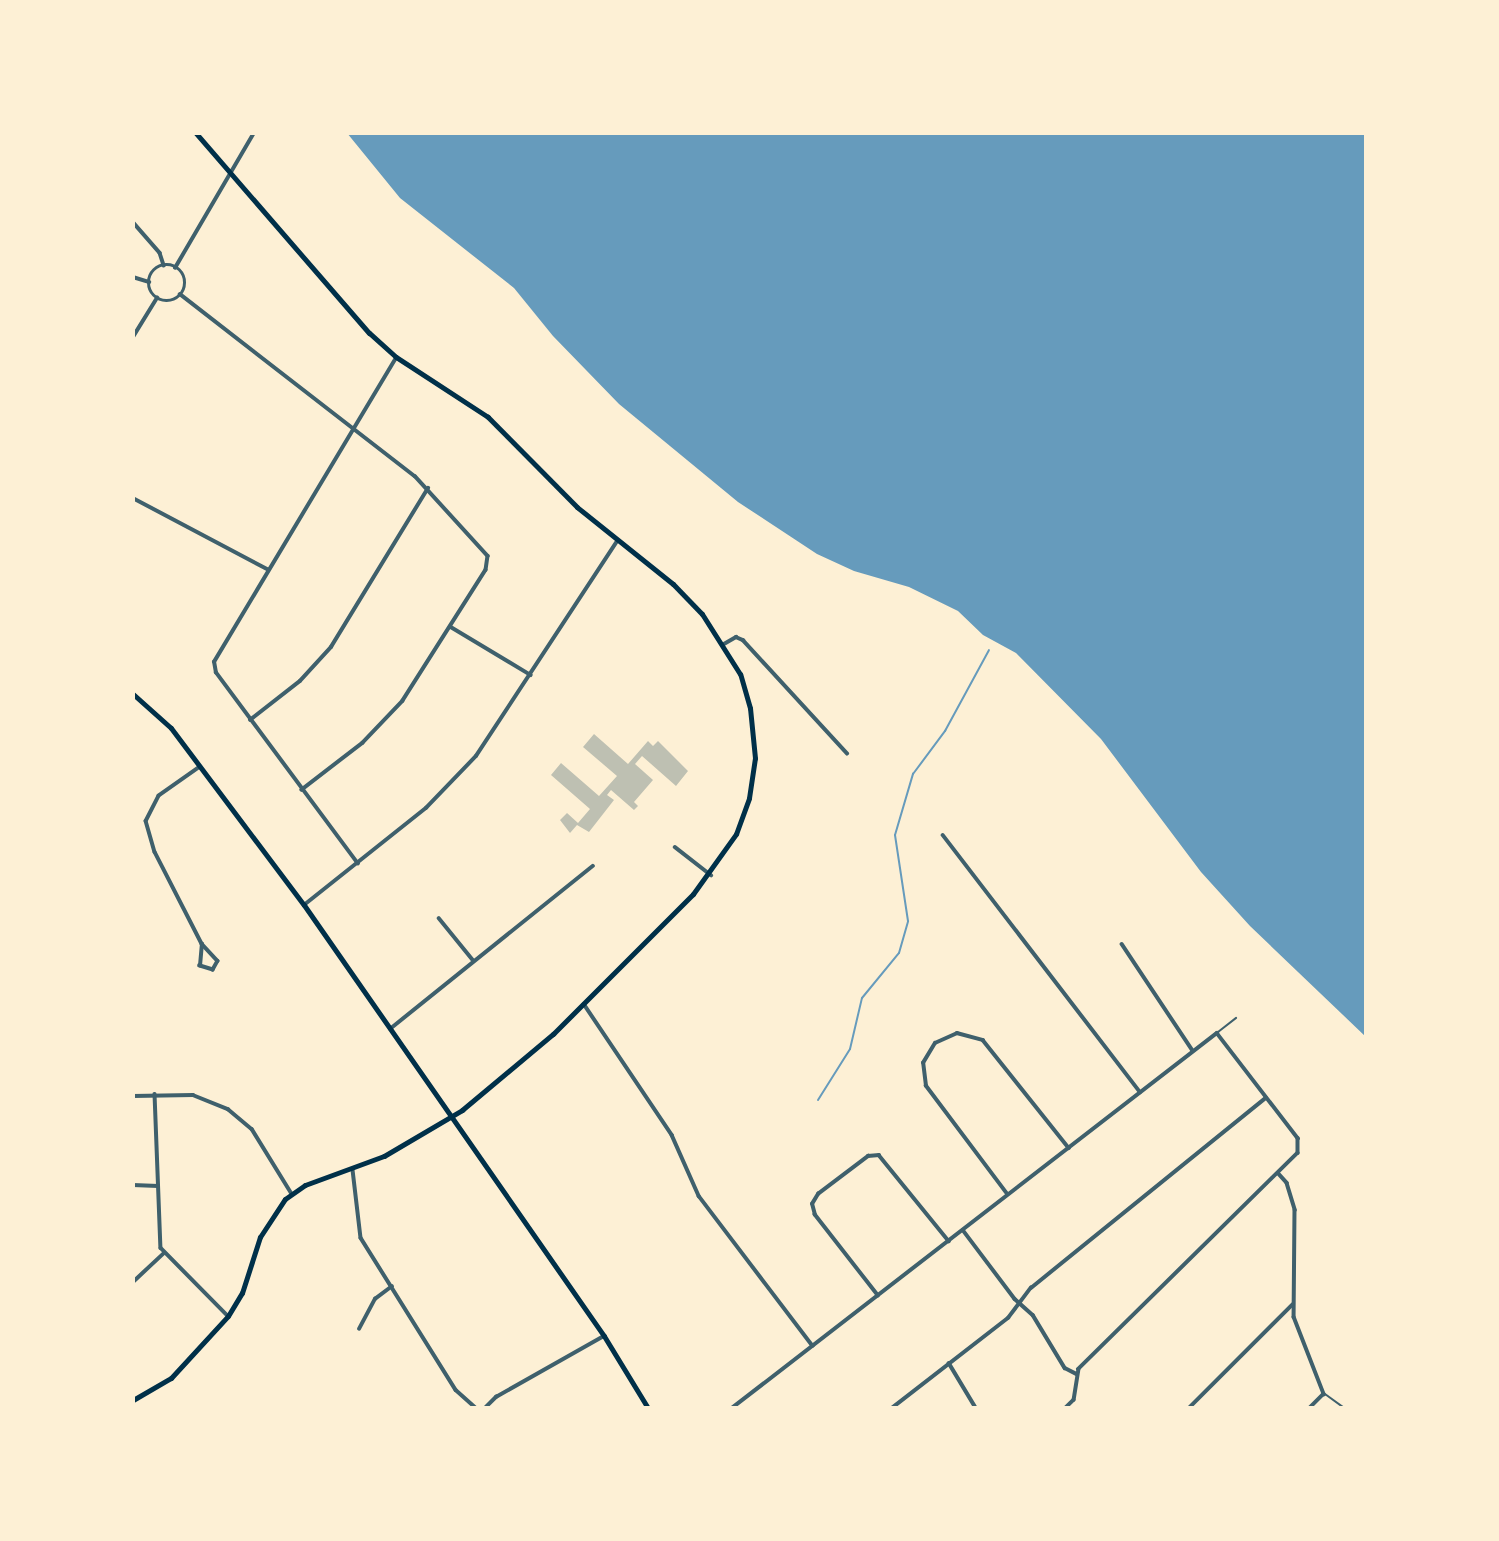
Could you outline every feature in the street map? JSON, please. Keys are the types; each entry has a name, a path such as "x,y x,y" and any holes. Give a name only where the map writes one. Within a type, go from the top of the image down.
{"main road":[{"path":"133,1400 171,1378 228,1316 242,1293 260,1237 292,1194 353,1170 450,1116 584,1004 711,875 742,818 754,758 746,691 724,644 690,600 557,489 488,417 396,357 369,333 196,133"},
{"path":"133,694 171,728 304,905 604,1336 648,1408"}],"street":[{"path":"175,268 254,133"},
{"path":"133,222 160,253 164,265"},
{"path":"149,282 155,270 164,265 175,268 184,281 180,294 170,301 157,299"},
{"path":"133,277 149,282 157,299"},
{"path":"180,294 428,488 484,549 488,567 415,686 386,721 302,790"},
{"path":"133,337 157,299"},
{"path":"358,864 216,673 216,656 396,357"},
{"path":"250,720 300,681 331,647 428,488"},
{"path":"133,498 268,569"},
{"path":"304,905 358,864 460,774 491,737 617,541"},
{"path":"451,627 531,675"},
{"path":"724,644 736,637 743,640 847,753"},
{"path":"200,767 159,796 146,821 155,852 202,944 218,961 213,970 200,966 202,944"},
{"path":"943,835 1141,1092"},
{"path":"675,847 711,875"},
{"path":"390,1029 472,960 593,866"},
{"path":"439,918 472,960"},
{"path":"1122,944 1193,1051"},
{"path":"584,1004 672,1135 699,1195 813,1346"},
{"path":"1008,1194 926,1087 923,1063 935,1043 957,1033 983,1040 1069,1148"},
{"path":"733,1408 1217,1033 1300,1146 1279,1174 1077,1374 1074,1399 1066,1408"},
{"path":"155,1094 163,1254 228,1316"},
{"path":"133,1096 193,1095 234,1114 252,1129 292,1194"},
{"path":"891,1408 1008,1318 1031,1287 1266,1098"},
{"path":"878,1296 815,1215 813,1204 818,1194 868,1156 879,1155 949,1241"},
{"path":"353,1170 357,1227 456,1390 476,1408"},
{"path":"1279,1174 1287,1183 1295,1210 1292,1305 1324,1394 1311,1407"},
{"path":"133,1185 158,1186"},
{"path":"963,1230 1020,1303 1033,1315 1065,1368 1077,1374"},
{"path":"133,1282 163,1254"},
{"path":"359,1329 374,1300 392,1286"},
{"path":"1189,1408 1292,1305"},
{"path":"485,1408 496,1397 604,1336"},
{"path":"950,1363 976,1408"}],"lane":[{"path":"1217,1033 1236,1018"},
{"path":"1324,1394 1344,1408"}],"water":[{"path":"347,133 1366,133 1366,1037 1250,926 1201,872 1101,739 1016,653 983,635 958,611 909,587 854,571 817,554 738,502 619,404 553,336 514,288 400,198"}],"building":[{"path":"594,734 628,764 648,741 653,746 658,741 688,771 676,786 642,756 635,764 653,780 634,802 638,806 634,810 611,790 607,795 614,800 589,832 577,825 570,833 560,820 567,813 578,823 590,809 551,775 561,763 599,796 617,776 583,747"}],"waterway":[{"path":"818,1100 850,1049 862,998 899,953 908,921 895,835 913,774 945,731 989,650"}]}
